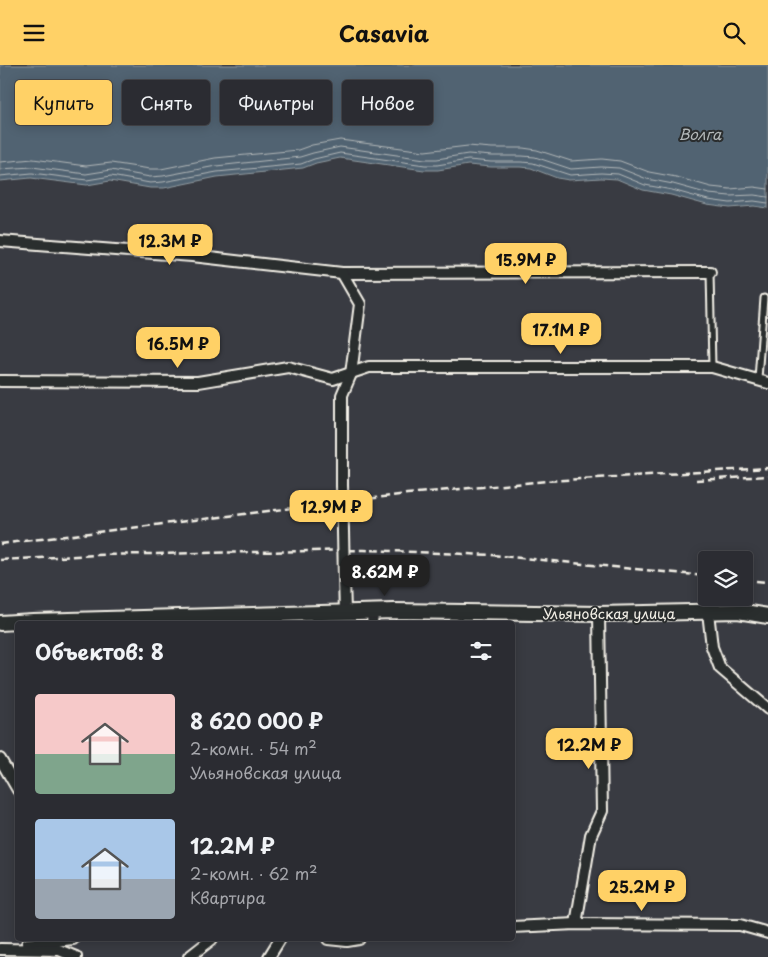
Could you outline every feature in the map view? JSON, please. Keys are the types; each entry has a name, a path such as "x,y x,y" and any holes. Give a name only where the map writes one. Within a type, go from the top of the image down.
{"main road":[{"name":"Ульяновская улица","path":"33,621 345,613 372,618 738,611 768,616"},
{"name":"Ульяновская улица","path":"0,623 15,622"}],"street":[{"path":"0,241 192,256 342,273 710,272"},
{"path":"342,273 360,304 351,374 342,395 345,613"},
{"path":"0,381 198,382 288,367 333,379 369,367 712,367 768,383"},
{"path":"708,612 712,647 720,668 768,709"},
{"path":"576,924 591,835 602,811 599,614"},
{"path":"0,759 15,784"},
{"path":"515,927 576,924 740,925 768,933"},
{"path":"0,948 57,941"},
{"path":"189,957 209,941"},
{"path":"269,957 279,941"},
{"path":"0,948 59,950 76,957"}],"lane":[{"path":"710,272 712,367"},
{"path":"758,379 764,298"}],"water":[{"name":"Волга","path":"0,65 768,65 768,208 754,206 730,208 707,205 671,195 643,190 617,179 569,180 557,178 531,168 468,165 438,170 424,170 340,158 303,168 217,177 164,188 150,188 110,181 87,185 31,178 0,181"}],"railway":[{"path":"0,544 407,494 546,481 768,468"},
{"path":"696,480 768,476"},
{"path":"0,560 96,555 364,550 491,555 698,575"},
{"path":"753,581 768,582"}]}
